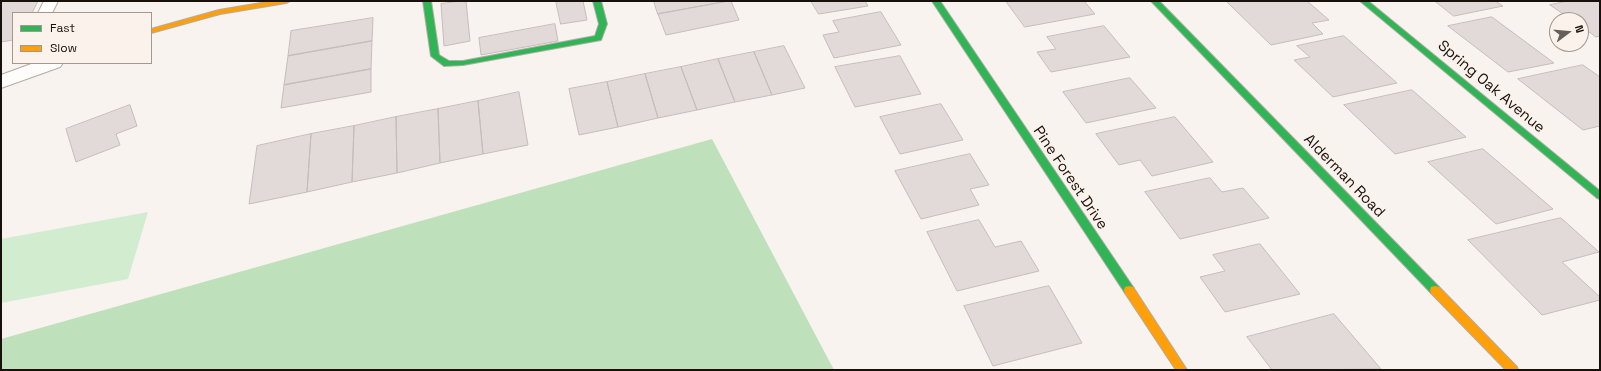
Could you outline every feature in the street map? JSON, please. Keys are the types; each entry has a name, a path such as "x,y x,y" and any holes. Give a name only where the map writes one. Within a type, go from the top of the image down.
{"street":[{"path":"152,31 219,12 286,1"},
{"path":"427,1 435,56 448,64 462,63 598,38 603,24 597,1"},
{"name":"Pine Forest Drive","path":"936,1 1182,370"},
{"name":"Alderman Road","path":"1155,1 1513,370"},
{"name":"Spring Oak Avenue","path":"1364,1 1600,196"},
{"path":"1,82 46,64"}],"lane":[{"path":"46,12 51,1"}],"green space":[{"path":"712,139 834,370 1,370 1,339"},
{"path":"148,212 128,279 1,303 1,239"}],"building":[{"path":"1,1 38,1 32,12 12,12 12,40 1,42"},
{"path":"466,1 470,41 444,46 441,4"},
{"path":"556,1 583,1 587,20 561,24"},
{"path":"654,1 728,1 658,14"},
{"path":"731,1 739,20 666,35 658,14"},
{"path":"811,1 865,1 868,6 819,14"},
{"path":"1006,1 1084,1 1095,14 1025,27"},
{"path":"1307,1 1329,20 1312,23 1323,34 1271,45 1227,2"},
{"path":"1435,1 1495,1 1503,6 1454,16"},
{"path":"1568,1 1600,1 1600,36 1596,37 1589,32 1589,12 1560,12 1550,5"},
{"path":"881,12 901,45 834,58 823,35 839,32 833,21"},
{"path":"1492,17 1554,63 1508,72 1448,26"},
{"path":"373,18 372,41 288,56 291,31"},
{"path":"555,24 558,41 481,55 479,38"},
{"path":"1104,26 1130,57 1051,72 1037,52 1056,49 1047,37"},
{"path":"1344,36 1397,83 1333,97 1294,60 1310,57 1297,46"},
{"path":"372,41 371,69 284,85 288,56"},
{"path":"784,46 805,88 772,95 754,52"},
{"path":"754,52 772,95 735,102 718,59"},
{"path":"900,56 921,94 855,107 835,67"},
{"path":"718,59 735,102 697,110 681,67"},
{"path":"1583,65 1600,77 1600,126 1583,130 1518,79"},
{"path":"681,67 697,110 658,118 645,74"},
{"path":"371,69 371,92 281,108 284,85"},
{"path":"645,74 658,118 618,127 607,82"},
{"path":"1130,78 1156,108 1086,123 1063,92"},
{"path":"607,82 618,127 579,135 569,89"},
{"path":"1412,90 1466,137 1395,154 1344,105"},
{"path":"519,92 528,145 483,154 478,101"},
{"path":"478,101 483,154 440,163 438,109"},
{"path":"941,104 963,140 900,154 880,117"},
{"path":"130,105 137,126 116,134 120,145 76,162 66,129"},
{"path":"438,109 440,163 397,173 396,117"},
{"path":"396,117 397,173 352,182 354,126"},
{"path":"1175,117 1213,162 1152,176 1140,160 1119,165 1096,134"},
{"path":"354,126 352,182 307,192 311,134"},
{"path":"311,134 307,192 249,204 257,146"},
{"path":"1483,149 1553,209 1496,224 1428,162"},
{"path":"970,154 989,185 970,189 979,205 921,219 895,171"},
{"path":"1210,178 1222,192 1243,188 1269,218 1180,239 1145,192"},
{"path":"1561,218 1599,252 1562,262 1600,297 1600,300 1542,315 1468,240"},
{"path":"979,220 995,247 1021,241 1039,271 957,291 927,232"},
{"path":"1260,244 1300,294 1225,312 1200,277 1225,271 1213,255"},
{"path":"1049,286 1082,343 993,366 964,306"},
{"path":"1334,314 1381,369 1272,370 1247,337"}],"traffic: fast":[{"path":"427,1 435,56 447,64 463,63 598,38 603,24 597,1"},
{"path":"936,1 1129,290"},
{"path":"1155,1 1435,290"},
{"path":"1364,1 1600,196"}],"traffic: slow":[{"path":"152,31 219,12 286,1"},
{"path":"1129,290 1182,370"},
{"path":"1435,290 1513,370"}]}
